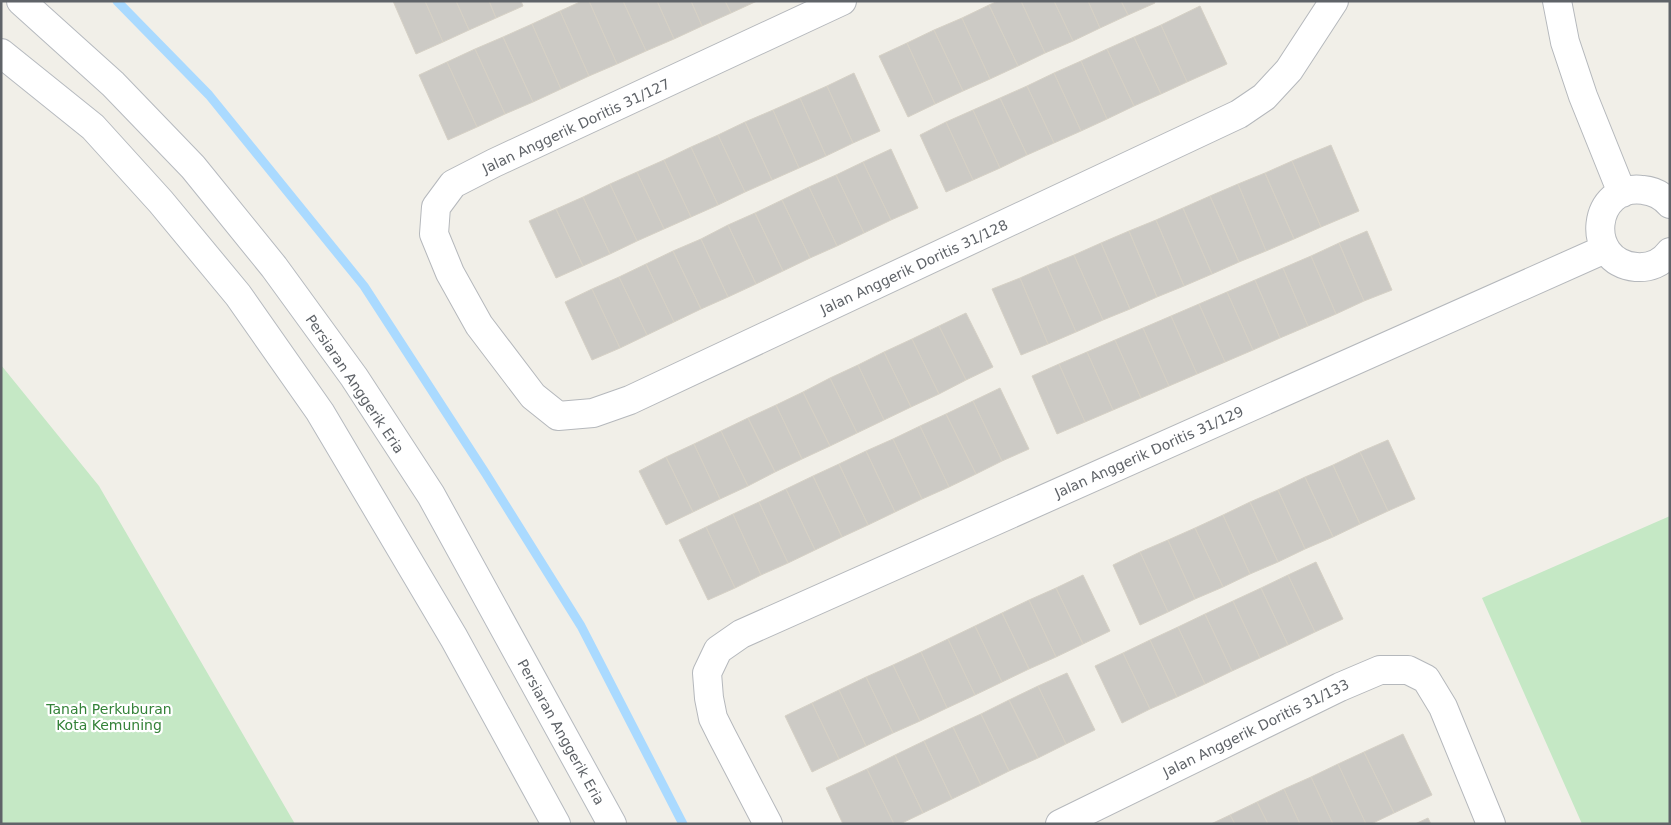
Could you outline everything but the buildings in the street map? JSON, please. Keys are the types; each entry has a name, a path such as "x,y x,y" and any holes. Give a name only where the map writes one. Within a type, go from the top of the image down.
{"street":[{"name":"Persiaran Anggerik Eria","path":"21,1 113,84 192,167 274,267 354,377 431,495 612,824"},
{"name":"Jalan Anggerik Doritis 31/127","path":"479,325 450,273 434,234 436,207 453,184 842,1"},
{"name":"Jalan Anggerik Doritis 31/128","path":"479,325 533,396 558,416 593,413 630,400 1239,114 1264,97 1289,70 1334,1"},
{"path":"1558,1 1565,42 1580,87 1622,193"},
{"path":"1,53 93,127 161,202 238,295 320,412 454,638 556,824"},
{"path":"1670,204 1659,195 1650,191 1631,190 1622,193 1609,203 1601,218 1600,228 1601,239 1605,249 1620,263 1640,267 1650,266 1660,261 1670,252"},
{"name":"Jalan Anggerik Doritis 31/129","path":"768,824 714,718 708,698 707,673 718,650 741,634 1605,249"},
{"name":"Jalan Anggerik Doritis 31/133","path":"1060,824 1340,687 1380,670 1408,670 1426,679 1443,707 1491,824"}],"green space":[{"name":"Tanah Perkuburan Kota Kemuning","path":"1,365 99,486 295,824 1,824"},
{"path":"1670,516 1670,824 1582,824 1482,598"}],"waterway":[{"path":"117,1 209,95 364,286 486,474 581,626 683,824"}]}
